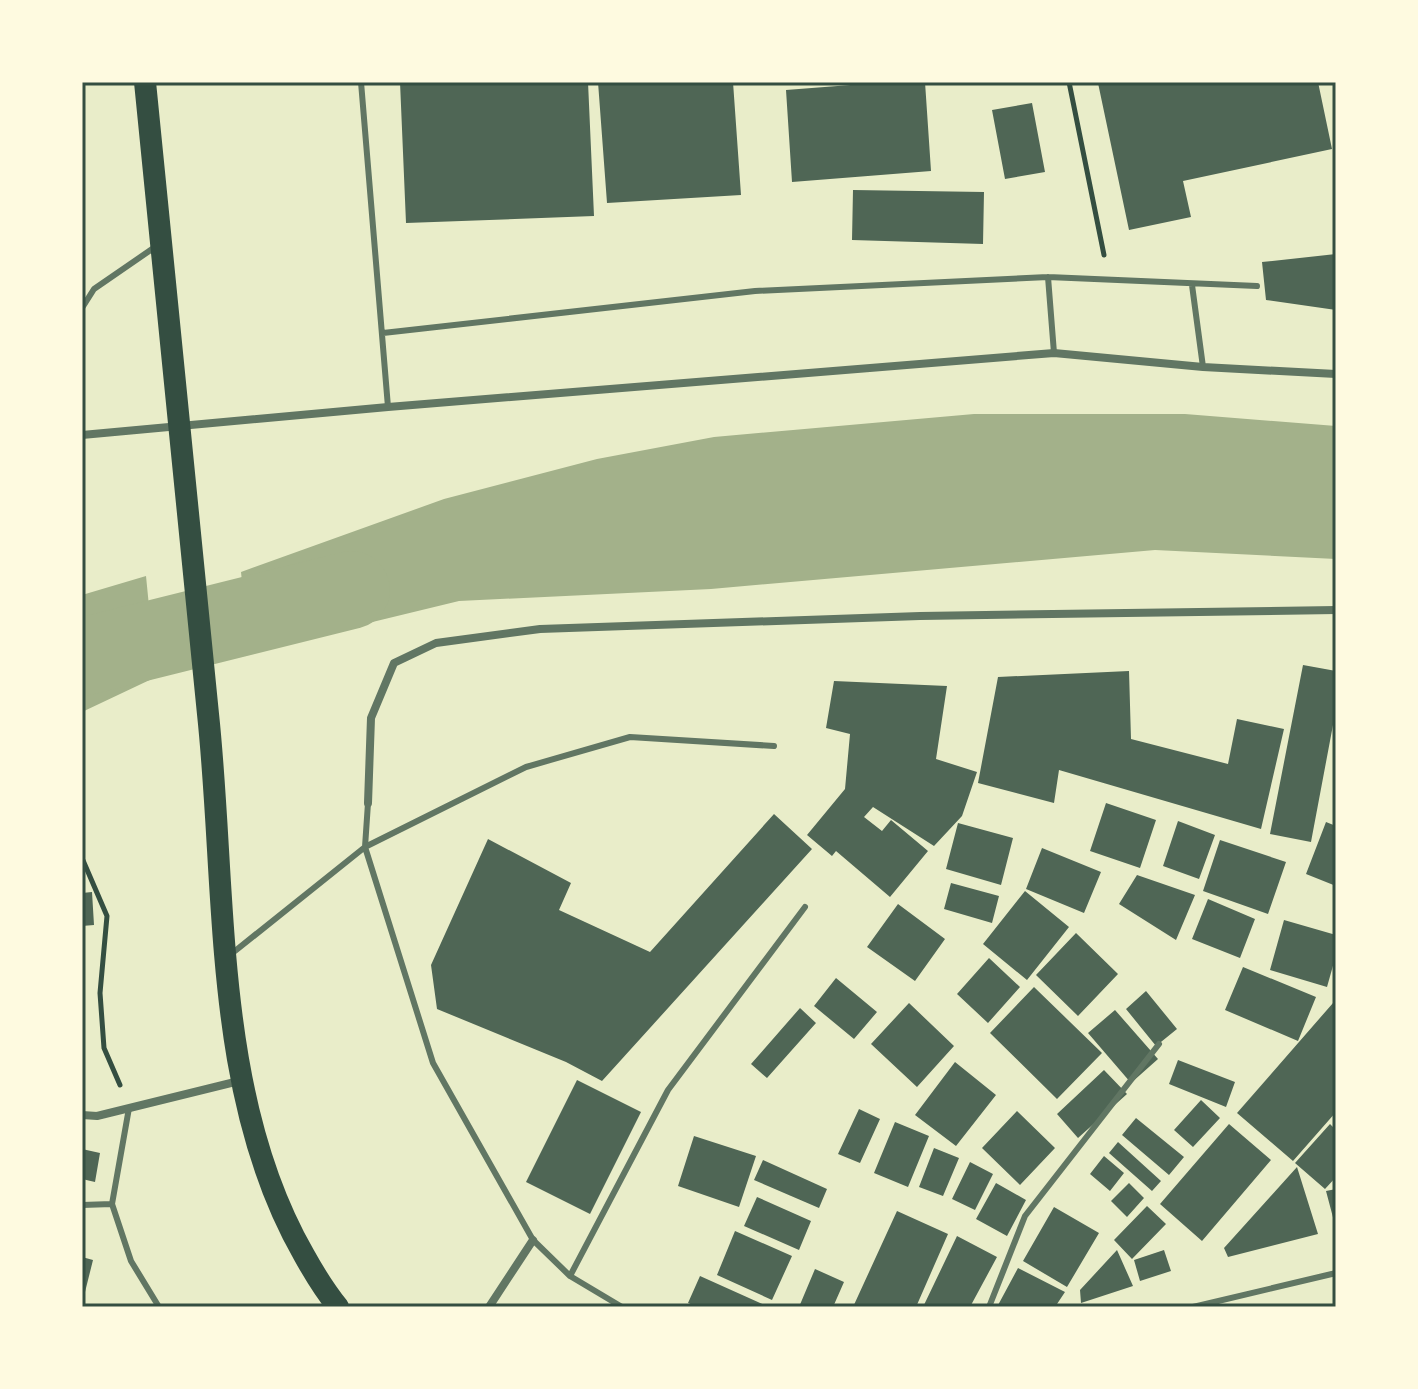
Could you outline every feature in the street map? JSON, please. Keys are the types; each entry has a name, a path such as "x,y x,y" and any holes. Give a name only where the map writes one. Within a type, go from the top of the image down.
{"highway":[{"path":"145,82 215,779 227,957 240,1081 265,1168 287,1225 338,1307"}],"street":[{"path":"82,435 1054,353 1203,367 1336,374"},
{"path":"368,803 371,718 394,663 436,643 556,628 920,616 1336,610"},
{"path":"82,1115 97,1116 240,1081"},
{"path":"489,1307 533,1240"}],"lane":[{"path":"361,82 388,407"},
{"path":"82,308 94,289 161,243"},
{"path":"383,333 755,291 1048,277 1257,286"},
{"path":"1048,277 1054,353"},
{"path":"1192,285 1203,367"},
{"path":"227,957 365,847 526,767 630,737 774,746"},
{"path":"368,803 365,847 433,1063 533,1240 570,1276 622,1307"},
{"path":"570,1276 668,1090 805,907"},
{"path":"989,1307 1025,1216 1159,1044"},
{"path":"129,1108 112,1204 131,1261 159,1307"},
{"path":"82,1205 112,1204"},
{"path":"1193,1307 1336,1273"}],"path":[{"path":"1069,82 1108,280"},
{"path":"82,858 107,916 100,993 104,1048 129,1108"}],"shaded area":[{"path":"974,414 1185,414 1336,426 1336,559 1155,550 711,589 459,601 249,652 241,572 444,499 597,459 714,437"},
{"path":"146,576 156,677 82,712 82,595"}],"building":[{"path":"400,82 588,82 594,216 406,223"},
{"path":"598,82 733,82 741,195 607,203"},
{"path":"925,82 931,171 792,182 786,90"},
{"path":"1318,82 1332,149 1183,181 1191,217 1129,230 1098,83"},
{"path":"1032,103 1045,172 1005,179 992,110"},
{"path":"853,190 984,192 983,244 852,240"},
{"path":"1336,254 1336,310 1266,300 1262,262"},
{"path":"1303,665 1336,671 1336,709 1311,842 1270,834"},
{"path":"1129,671 1131,739 1228,764 1237,719 1284,729 1261,829 1059,770 1054,803 978,783 998,677"},
{"path":"834,681 947,686 936,759 977,772 962,816 934,846 873,807 864,817 882,831 891,820 928,851 890,897 836,851 832,856 807,835 845,789 850,734 826,728"},
{"path":"1106,803 1156,820 1140,868 1090,851"},
{"path":"774,814 812,849 602,1081 566,1062 437,1009 431,965 488,839 571,883 559,910 650,952"},
{"path":"1178,821 1215,835 1199,879 1163,866"},
{"path":"1326,822 1336,826 1336,886 1306,874"},
{"path":"958,823 1013,838 1001,885 946,869"},
{"path":"1220,840 1286,862 1268,914 1203,891"},
{"path":"1042,848 1101,872 1084,913 1026,889"},
{"path":"1137,875 1195,895 1176,940 1119,904"},
{"path":"951,883 999,896 992,923 944,909"},
{"path":"1025,891 1069,927 1027,980 983,944"},
{"path":"92,892 94,925 82,926 82,893"},
{"path":"1208,899 1255,919 1240,958 1192,939"},
{"path":"898,904 945,939 915,981 867,947"},
{"path":"1284,920 1336,935 1336,955 1327,987 1270,970"},
{"path":"1076,933 1118,974 1078,1016 1036,975"},
{"path":"989,958 1020,987 988,1023 957,994"},
{"path":"1243,967 1316,997 1298,1041 1225,1010"},
{"path":"836,978 877,1012 854,1039 814,1006"},
{"path":"1034,987 1102,1053 1057,1099 990,1033"},
{"path":"1146,991 1177,1029 1156,1046 1126,1009"},
{"path":"909,1003 954,1046 917,1087 871,1044"},
{"path":"1333,1003 1336,1006 1336,1112 1293,1161 1237,1113"},
{"path":"800,1008 816,1023 767,1078 751,1064"},
{"path":"1115,1010 1158,1059 1131,1083 1088,1033"},
{"path":"1178,1060 1235,1082 1226,1107 1169,1084"},
{"path":"955,1062 996,1095 956,1146 915,1115"},
{"path":"1104,1070 1127,1094 1078,1138 1057,1114"},
{"path":"577,1080 641,1112 590,1214 526,1182"},
{"path":"1201,1100 1220,1118 1193,1147 1174,1130"},
{"path":"859,1109 880,1119 860,1163 838,1154"},
{"path":"1017,1111 1055,1148 1020,1185 982,1148"},
{"path":"1136,1118 1184,1157 1169,1175 1122,1135"},
{"path":"895,1122 929,1136 908,1187 874,1173"},
{"path":"1229,1124 1271,1160 1202,1241 1160,1204"},
{"path":"1330,1124 1336,1130 1336,1177 1325,1189 1295,1163"},
{"path":"694,1136 756,1156 739,1207 678,1186"},
{"path":"1118,1142 1161,1181 1152,1191 1109,1153"},
{"path":"934,1148 959,1158 943,1196 919,1187"},
{"path":"82,1149 100,1153 95,1182 82,1179"},
{"path":"1104,1156 1124,1173 1110,1191 1090,1174"},
{"path":"763,1160 827,1189 819,1208 754,1180"},
{"path":"970,1162 993,1174 975,1210 952,1199"},
{"path":"1297,1167 1318,1234 1228,1257 1224,1248"},
{"path":"996,1183 1026,1200 1007,1236 976,1219"},
{"path":"1129,1183 1144,1198 1127,1217 1111,1201"},
{"path":"1336,1189 1336,1225 1335,1225 1326,1191"},
{"path":"757,1197 811,1221 799,1250 744,1226"},
{"path":"1147,1206 1166,1224 1132,1259 1114,1240"},
{"path":"1054,1207 1099,1233 1067,1287 1023,1261"},
{"path":"897,1211 948,1234 916,1307 853,1307"},
{"path":"735,1231 792,1256 772,1300 717,1275"},
{"path":"957,1236 997,1257 970,1307 923,1307"},
{"path":"1117,1250 1133,1286 1081,1303 1080,1290"},
{"path":"1164,1250 1171,1271 1140,1281 1134,1260"},
{"path":"82,1257 93,1260 83,1300 82,1300"},
{"path":"1018,1268 1065,1292 1055,1307 997,1307"},
{"path":"815,1269 844,1282 833,1307 799,1307"},
{"path":"700,1276 769,1307 698,1307 688,1303"}],"waterway":[{"path":"82,657 351,590"}]}
